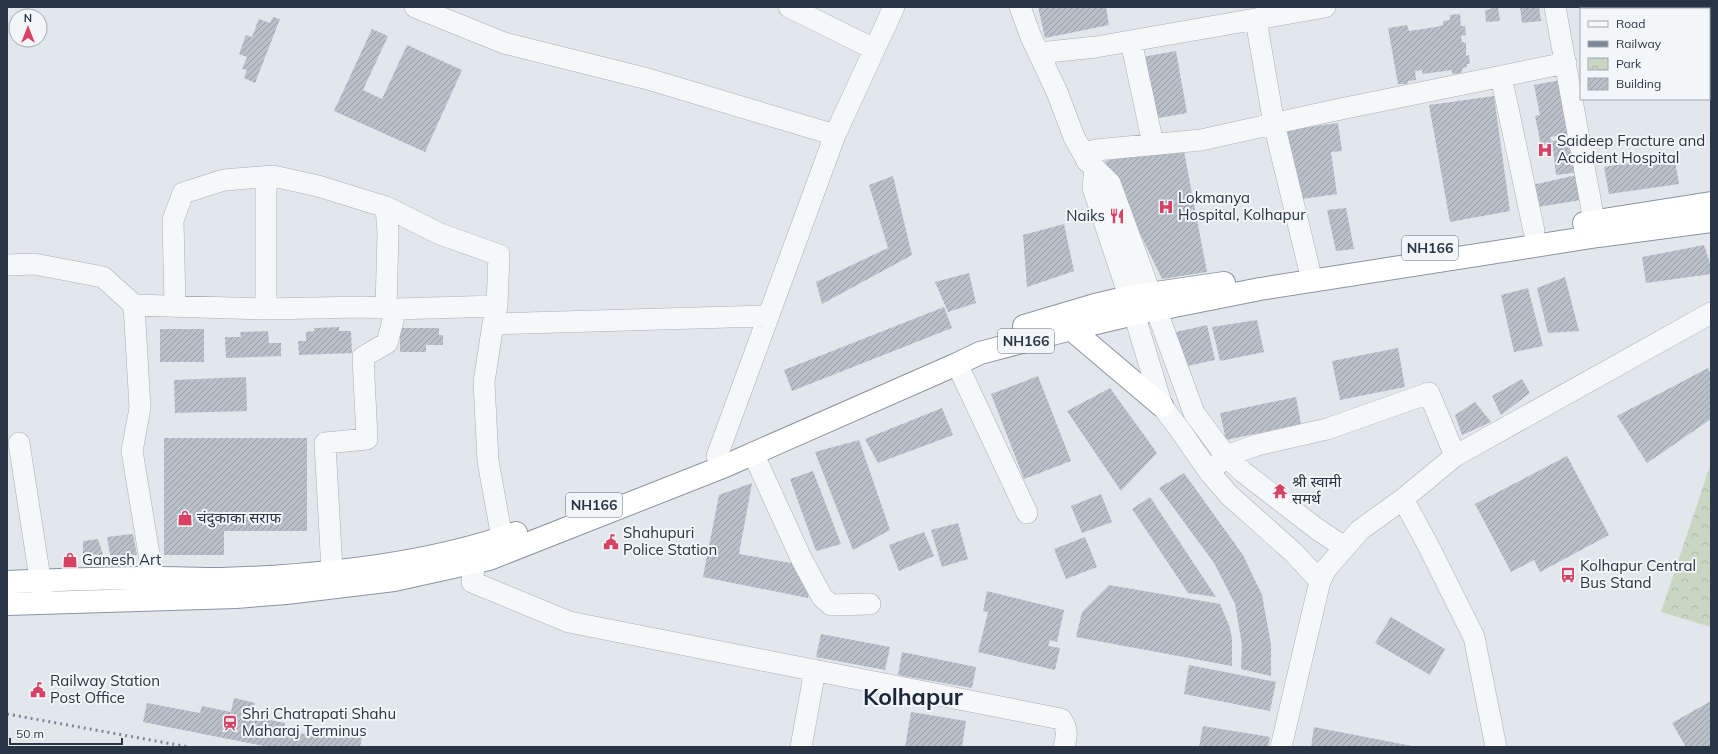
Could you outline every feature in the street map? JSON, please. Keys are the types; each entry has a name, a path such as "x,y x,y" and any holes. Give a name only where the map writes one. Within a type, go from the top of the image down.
{"highway":[{"name":"NH166","path":"7,604 236,597 286,593 394,580 473,555 717,469 980,353 1071,329 1143,304 1309,268 1711,203"},
{"name":"NH166","path":"7,582 153,578 222,578 332,571 473,555 502,538 592,506 717,456 791,423 858,396 974,342 1095,305 1143,304 1260,289 1591,237 1711,221"},
{"path":"1071,329 1162,406"}],"street":[{"path":"415,7 443,13 504,43 648,79 835,135"},
{"path":"790,7 874,49"},
{"path":"717,456 835,135 894,7"},
{"path":"1020,7 1031,37 1057,92 1074,136 1089,161 1110,183 1143,304 1162,406 1210,473 1229,495 1294,553 1320,581"},
{"path":"1039,53 1096,48 1325,7"},
{"path":"1555,7 1594,221"},
{"path":"1256,20 1274,124 1309,268"},
{"path":"1131,41 1153,144"},
{"path":"1089,161 1096,150 1201,140 1566,63"},
{"path":"1501,76 1534,231"},
{"path":"175,306 173,220 183,193 224,180 273,176 318,186 386,207 440,234 498,255 495,315 484,382 488,461 502,538"},
{"path":"266,177 266,308"},
{"path":"332,571 325,443 367,438 363,357 387,343 391,308 386,207"},
{"path":"7,265 34,264 103,277 134,305 266,308 363,306 495,315 768,316"},
{"path":"1143,304 1194,413 1226,456 1242,472 1317,529 1344,547"},
{"path":"134,305 140,408 132,451 153,578"},
{"path":"1281,747 1320,581 1326,569 1360,530 1402,499 1455,456 1711,312"},
{"path":"958,364 1027,513"},
{"path":"1210,473 1226,456 1257,445 1327,429 1429,393 1455,456"},
{"path":"19,442 41,581 43,603"},
{"path":"753,453 801,558 822,597 831,605 870,604"},
{"path":"1402,499 1428,544 1474,637 1496,747"},
{"path":"473,555 472,582 569,622 1061,719 1066,726 1064,747"},
{"path":"801,747 815,670"}],"green space":[{"path":"1711,463 1711,627 1661,612"}],"building":[{"path":"1038,7 1106,7 1109,25 1045,38"},
{"path":"1492,7 1498,7 1500,21 1486,22 1485,10 1491,9"},
{"path":"1520,7 1539,7 1541,21 1522,23"},
{"path":"1460,14 1461,26 1465,26 1466,35 1461,36 1462,42 1466,43 1466,56 1469,55 1470,64 1467,64 1467,67 1463,68 1461,73 1452,74 1452,70 1422,74 1422,70 1415,71 1416,80 1408,81 1407,84 1398,84 1388,28 1407,25 1409,31 1436,27 1443,25 1443,21 1450,20 1450,15"},
{"path":"273,17 280,19 255,83 244,78 247,70 242,69 247,57 239,54 246,35 252,37 259,19 270,23"},
{"path":"372,29 388,36 363,90 382,99 407,45 462,70 425,152 334,111"},
{"path":"1176,51 1187,113 1153,119 1142,57"},
{"path":"1566,79 1576,135 1559,139 1558,136 1550,137 1552,143 1541,146 1535,116 1540,115 1534,85"},
{"path":"1494,96 1510,211 1450,222 1429,105"},
{"path":"1338,123 1342,151 1331,152 1337,194 1295,200 1285,130"},
{"path":"1577,138 1581,172 1556,175 1552,141"},
{"path":"1183,146 1207,272 1162,279 1105,161"},
{"path":"1674,155 1679,184 1609,194 1604,167"},
{"path":"1581,174 1587,199 1538,207 1532,185"},
{"path":"893,176 912,255 822,304 816,282 888,248 869,185"},
{"path":"1346,208 1354,249 1336,251 1327,210"},
{"path":"1064,224 1074,271 1027,287 1023,235"},
{"path":"1704,245 1711,266 1711,274 1646,283 1642,257"},
{"path":"969,273 976,303 948,312 935,282"},
{"path":"1565,277 1579,331 1548,333 1537,288"},
{"path":"1528,288 1543,346 1514,352 1501,295"},
{"path":"944,307 952,328 792,391 784,370"},
{"path":"1257,320 1264,352 1220,361 1212,327"},
{"path":"1207,325 1215,360 1178,368 1167,334"},
{"path":"339,327 339,331 351,331 352,353 299,355 298,341 306,341 306,332 314,331 314,328"},
{"path":"400,328 439,328 439,335 443,335 443,345 426,345 426,352 400,352"},
{"path":"160,329 204,329 204,362 160,362"},
{"path":"268,331 269,343 281,343 281,356 226,358 225,337 241,337 240,332"},
{"path":"1398,348 1405,387 1340,400 1332,361"},
{"path":"1708,368 1711,374 1711,419 1647,463 1617,416"},
{"path":"1038,376 1071,461 1024,479 991,394"},
{"path":"246,377 247,411 175,413 174,380"},
{"path":"1522,379 1530,393 1501,415 1492,396"},
{"path":"1110,388 1157,453 1121,491 1067,411"},
{"path":"1296,397 1301,424 1226,440 1220,413"},
{"path":"1475,402 1491,422 1462,435 1455,415"},
{"path":"942,408 953,435 878,463 865,439"},
{"path":"164,438 307,438 307,531 224,531 224,555 164,555"},
{"path":"859,440 890,530 853,550 815,452"},
{"path":"1567,456 1609,535 1540,572 1534,560 1511,572 1475,504"},
{"path":"813,471 841,544 816,551 790,479"},
{"path":"1184,473 1243,555 1262,595 1271,645 1271,676 1241,669 1242,645 1235,604 1214,563 1159,488"},
{"path":"752,483 739,554 797,564 811,583 808,598 703,577 719,495"},
{"path":"1101,494 1112,522 1082,533 1071,506"},
{"path":"1150,497 1216,597 1188,593 1132,509"},
{"path":"958,523 968,559 942,567 931,530"},
{"path":"924,532 934,556 899,571 889,545"},
{"path":"133,534 137,555 110,555 107,537"},
{"path":"1085,537 1097,567 1066,579 1054,549"},
{"path":"98,539 103,555 83,554 83,541"},
{"path":"1109,585 1220,604 1230,628 1232,639 1232,666 1076,637 1082,612"},
{"path":"987,591 1064,610 1057,642 1050,640 1048,646 1060,648 1055,670 978,652 988,612 983,611"},
{"path":"1391,617 1445,649 1430,675 1375,643"},
{"path":"821,634 890,647 885,670 816,657"},
{"path":"902,652 976,667 972,688 898,675"},
{"path":"1189,665 1276,682 1270,711 1184,694"},
{"path":"234,698 255,703 252,716 285,723 284,730 322,738 323,729 362,737 360,747 269,747 143,722 147,703 200,713 202,706 231,712"},
{"path":"1711,701 1711,747 1686,747 1672,723"},
{"path":"911,712 966,721 962,747 905,747"},
{"path":"1203,726 1270,737 1268,747 1199,747"},
{"path":"1314,727 1412,746 1412,747 1311,747"}],"railway":[{"path":"7,714 189,747"}],"place":[{"name":"Saideep Fracture and Accident Hospital","path":"1545,150"},
{"name":"Lokmanya Hospital, Kolhapur","path":"1166,207"},
{"name":"Naiks","path":"1117,216"},
{"name":"श्री स्वामी समर्थ","path":"1280,491"},
{"name":"चंदुकाका सराफ","path":"185,518"},
{"name":"Shahupuri Police Station","path":"611,542"},
{"name":"Ganesh Art","path":"70,560"},
{"name":"Kolhapur Central Bus Stand","path":"1568,575"},
{"name":"Railway Station Post Office","path":"38,690"},
{"name":"Shri Chatrapati Shahu Maharaj Terminus","path":"230,723"}],"district":[{"name":"Kolhapur","path":"913,697"}]}
